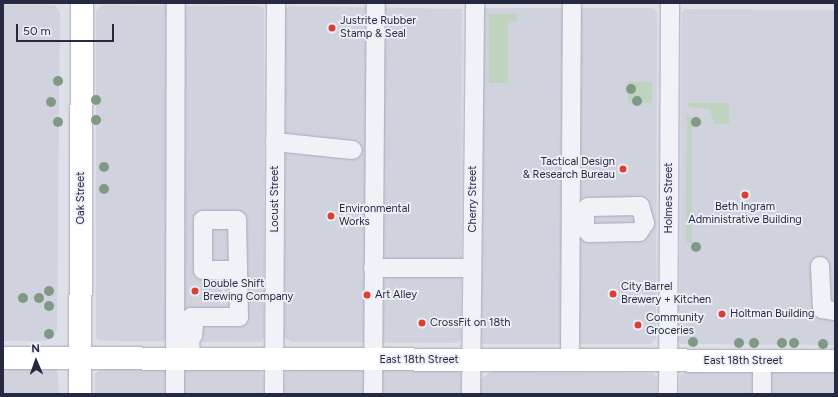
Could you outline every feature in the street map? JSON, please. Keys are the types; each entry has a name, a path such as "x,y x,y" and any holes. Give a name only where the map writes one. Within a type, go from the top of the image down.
{"main road":[{"name":"Oak Street","path":"80,394 82,3"},
{"name":"East 18th Street","path":"3,358 835,361"}],"street":[{"path":"176,3 183,359"},
{"name":"Locust Street","path":"274,394 276,3"},
{"path":"373,394 376,3"},
{"name":"Cherry Street","path":"471,394 475,3"},
{"path":"570,360 572,3"},
{"path":"581,3 582,66"},
{"name":"Holmes Street","path":"668,394 670,3"},
{"path":"275,142 353,150"},
{"path":"645,224 669,224"},
{"path":"820,266 822,309 835,311"},
{"path":"373,268 472,268"},
{"path":"175,394 190,329 190,317 239,316 238,270"},
{"path":"762,361 762,394"}],"shaded area":[{"path":"3,5 55,5 60,12 57,330 52,339 45,341 3,341"},
{"path":"101,5 260,6 264,9 264,338 261,342 100,341 96,338 96,12"},
{"path":"289,6 462,9 461,339 457,343 291,342 284,337 285,9"},
{"path":"484,8 652,8 657,11 656,338 652,344 484,344 481,342"},
{"path":"685,9 835,10 835,345 682,344 676,340 677,296 680,294 682,13"},
{"path":"3,368 55,369 58,374 59,394 3,394"},
{"path":"101,369 258,370 264,375 264,394 95,394 95,374"},
{"path":"289,370 456,371 461,373 461,394 284,394 284,374"},
{"path":"492,371 652,373 657,377 657,394 481,394 481,379"},
{"path":"688,372 835,373 835,394 679,394 680,375"}],"green space":[{"path":"489,14 518,14 517,21 508,21 508,83 489,83"},
{"path":"628,82 652,82 652,103 628,103"},
{"path":"687,103 729,103 729,124 715,124 709,109 690,107"},
{"path":"687,116 699,120 703,125 692,127 692,243 686,243"}],"place":[{"name":"Justrite Rubber Stamp & Seal","path":"332,28"},
{"name":"Tactical Design & Research Bureau","path":"623,169"},
{"name":"Beth Ingram Administrative Building","path":"745,195"},
{"name":"Environmental Works","path":"331,216"},
{"name":"Double Shift Brewing Company","path":"195,291"},
{"name":"City Barrel Brewery + Kitchen","path":"613,294"},
{"name":"Art Alley","path":"367,295"},
{"name":"Holtman Building","path":"722,314"},
{"name":"CrossFit on 18th","path":"422,323"},
{"name":"Community Groceries","path":"638,325"}]}
